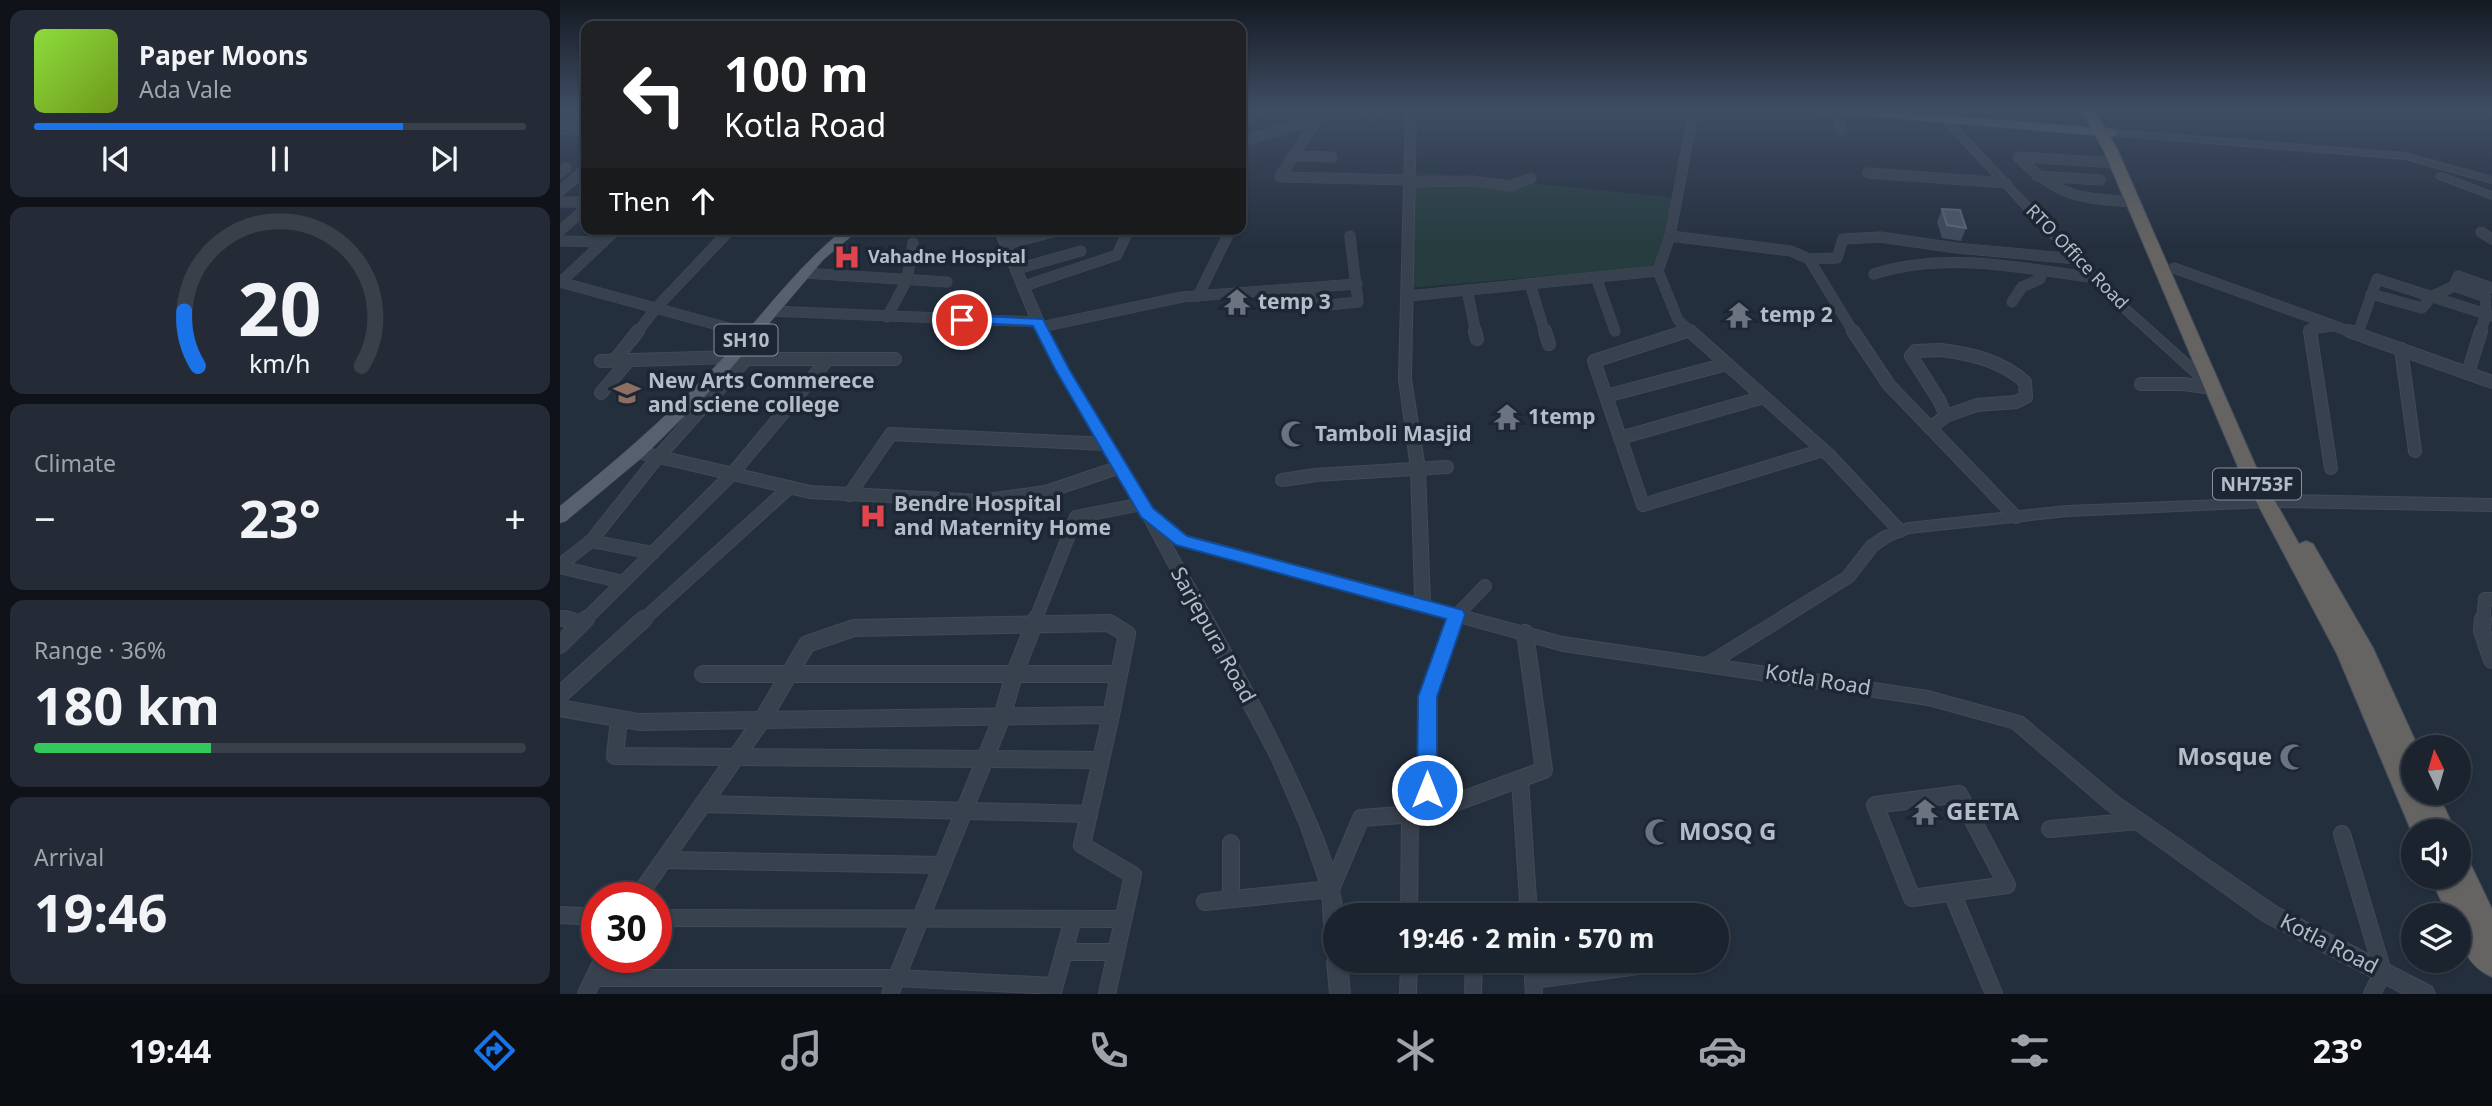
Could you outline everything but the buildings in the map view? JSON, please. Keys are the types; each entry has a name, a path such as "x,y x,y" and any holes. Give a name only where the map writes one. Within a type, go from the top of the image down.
{"highway":[{"name":"NH753F","path":"2113,155 2213,388 2273,501 2347,652 2419,819"},
{"name":"NH753F","path":"2117,155 2174,268 2262,468 2273,501 2365,654 2401,735"},
{"path":"2449,889 2475,944 2492,963"},
{"path":"2469,889 2492,938"}],"main road":[{"name":"SH10","path":"560,516 638,452 731,357 819,257 846,235"}],"street":[{"path":"1411,155 1405,379 1418,469 1423,606"},
{"path":"1685,155 1670,236 1658,271 1678,320 1823,450 1900,531"},
{"name":"RTO Office Road","path":"1980,155 2095,278 2213,388"},
{"path":"2398,155 2492,180"},
{"path":"1332,157 1293,156 1280,177 1473,181 1510,186 1531,178"},
{"path":"2406,156 2418,168 2492,196"},
{"path":"2116,163 2018,157 2036,176 2064,194 2133,202"},
{"path":"2095,161 2109,200"},
{"path":"564,188 581,173"},
{"path":"1868,173 2006,183"},
{"path":"2036,176 2100,180"},
{"path":"560,202 581,202"},
{"path":"560,231 581,213"},
{"path":"560,220 581,221"},
{"path":"2481,232 2492,239"},
{"path":"561,282 611,235"},
{"path":"615,360 656,308 725,235"},
{"name":"Sarjepura Road","path":"1002,235 1039,325 1144,508 1278,754 1309,825 1331,889 1332,903"},
{"path":"1007,244 1042,235"},
{"path":"1024,286 1117,256 1126,235"},
{"path":"1198,296 1228,235"},
{"path":"1286,289 1329,305 1357,302 1350,236"},
{"path":"1670,236 1791,251 1809,259 1837,258 1843,239 1880,237 1956,248 2077,259"},
{"path":"560,241 603,242"},
{"path":"887,317 906,280 913,243"},
{"path":"1017,269 1081,251"},
{"path":"1809,259 1836,306 1889,384 2016,517"},
{"path":"1874,274 1892,266 1939,262 2095,278"},
{"path":"2174,268 2492,382"},
{"path":"1408,296 1658,271"},
{"path":"2012,302 2022,288 2040,279 2041,271"},
{"path":"804,273 947,282"},
{"path":"1596,277 1615,331"},
{"path":"561,282 752,334"},
{"path":"771,311 1039,325 1182,297 1357,284"},
{"path":"1530,284 1549,344"},
{"path":"2358,333 2371,294 2422,308 2431,297 2454,286 2488,291 2489,315 2468,373"},
{"path":"1467,290 1477,339"},
{"path":"2431,297 2489,315"},
{"path":"2331,468 2310,329 2337,326"},
{"path":"1689,330 1594,361 1643,505 1823,450"},
{"path":"2401,349 2415,451"},
{"path":"1930,428 1946,416 1977,405 2016,402 2026,397 2025,382 2006,366 1977,357 1944,350 1915,351 1911,356 1914,364 1937,392 1946,416"},
{"path":"601,361 731,357"},
{"path":"560,566 591,541 659,457 746,359 895,359"},
{"path":"560,645 732,474 828,359"},
{"path":"601,393 629,360"},
{"path":"1606,396 1727,364"},
{"path":"2141,384 2183,384 2213,388"},
{"path":"1620,438 1764,397"},
{"path":"849,495 891,435 1107,444"},
{"path":"638,452 790,487 849,495 980,502 1046,492 1120,467"},
{"path":"1282,480 1316,475 1447,467"},
{"path":"560,695 790,487"},
{"path":"1709,664 1848,577 1872,546 1900,531 2068,511 2273,501 2492,505"},
{"path":"894,986 1002,717 1032,625 1076,517 1144,508"},
{"name":"Kotla Road","path":"1144,508 1182,540 1563,643 1928,698 2017,722 2111,802 2270,914 2426,994"},
{"path":"591,541 653,553"},
{"path":"560,566 623,582"},
{"path":"1410,903 1427,697 1457,615 1485,586"},
{"path":"2492,598 2485,599 2482,631 2492,660"},
{"path":"560,617 581,624"},
{"path":"648,882 762,720 807,644 854,628 1109,624 1127,634 1082,845 1133,875 1107,994"},
{"path":"1205,902 1331,889 1361,818 1418,814 1545,770 1525,633"},
{"path":"703,674 1119,674"},
{"path":"560,708 639,722 1111,715"},
{"path":"619,719 615,756 1101,760"},
{"path":"1520,779 1528,903"},
{"path":"1959,793 2007,885 1952,893 1912,898 1875,804 1959,793"},
{"path":"703,804 1089,814"},
{"path":"2050,829 2138,821"},
{"path":"2342,834 2383,972 2372,994"},
{"path":"1231,843 1231,899"},
{"path":"664,860 942,865"},
{"path":"1952,893 1994,994"},
{"path":"560,915 581,916"},
{"path":"672,918 1123,919"},
{"path":"590,986 894,986 1053,990 1073,919"},
{"path":"1064,952 1116,952"},
{"path":"1338,973 1340,994"},
{"path":"1408,994 1409,973"},
{"path":"1473,994 1474,973"},
{"path":"1533,987 1608,973"}],"green space":[{"path":"1419,172 1678,198 1656,267 1405,288 1411,180"}],"place":[{"name":"Vahadne Hospital","path":"847,257"},
{"name":"temp 3","path":"1237,302"},
{"name":"temp 2","path":"1739,315"},
{"name":"New Arts Commerece and sciene college","path":"627,393"},
{"name":"1temp","path":"1507,417"},
{"name":"Tamboli Masjid","path":"1294,434"},
{"name":"Bendre Hospital and Maternity Home","path":"873,516"},
{"name":"Mosque","path":"2293,757"},
{"name":"GEETA","path":"1925,812"},
{"name":"MOSQ G","path":"1658,832"}],"route":[{"path":"962,320 1038,322 1062,369 1147,512 1182,540 1457,615 1427,697 1427,790"}]}
